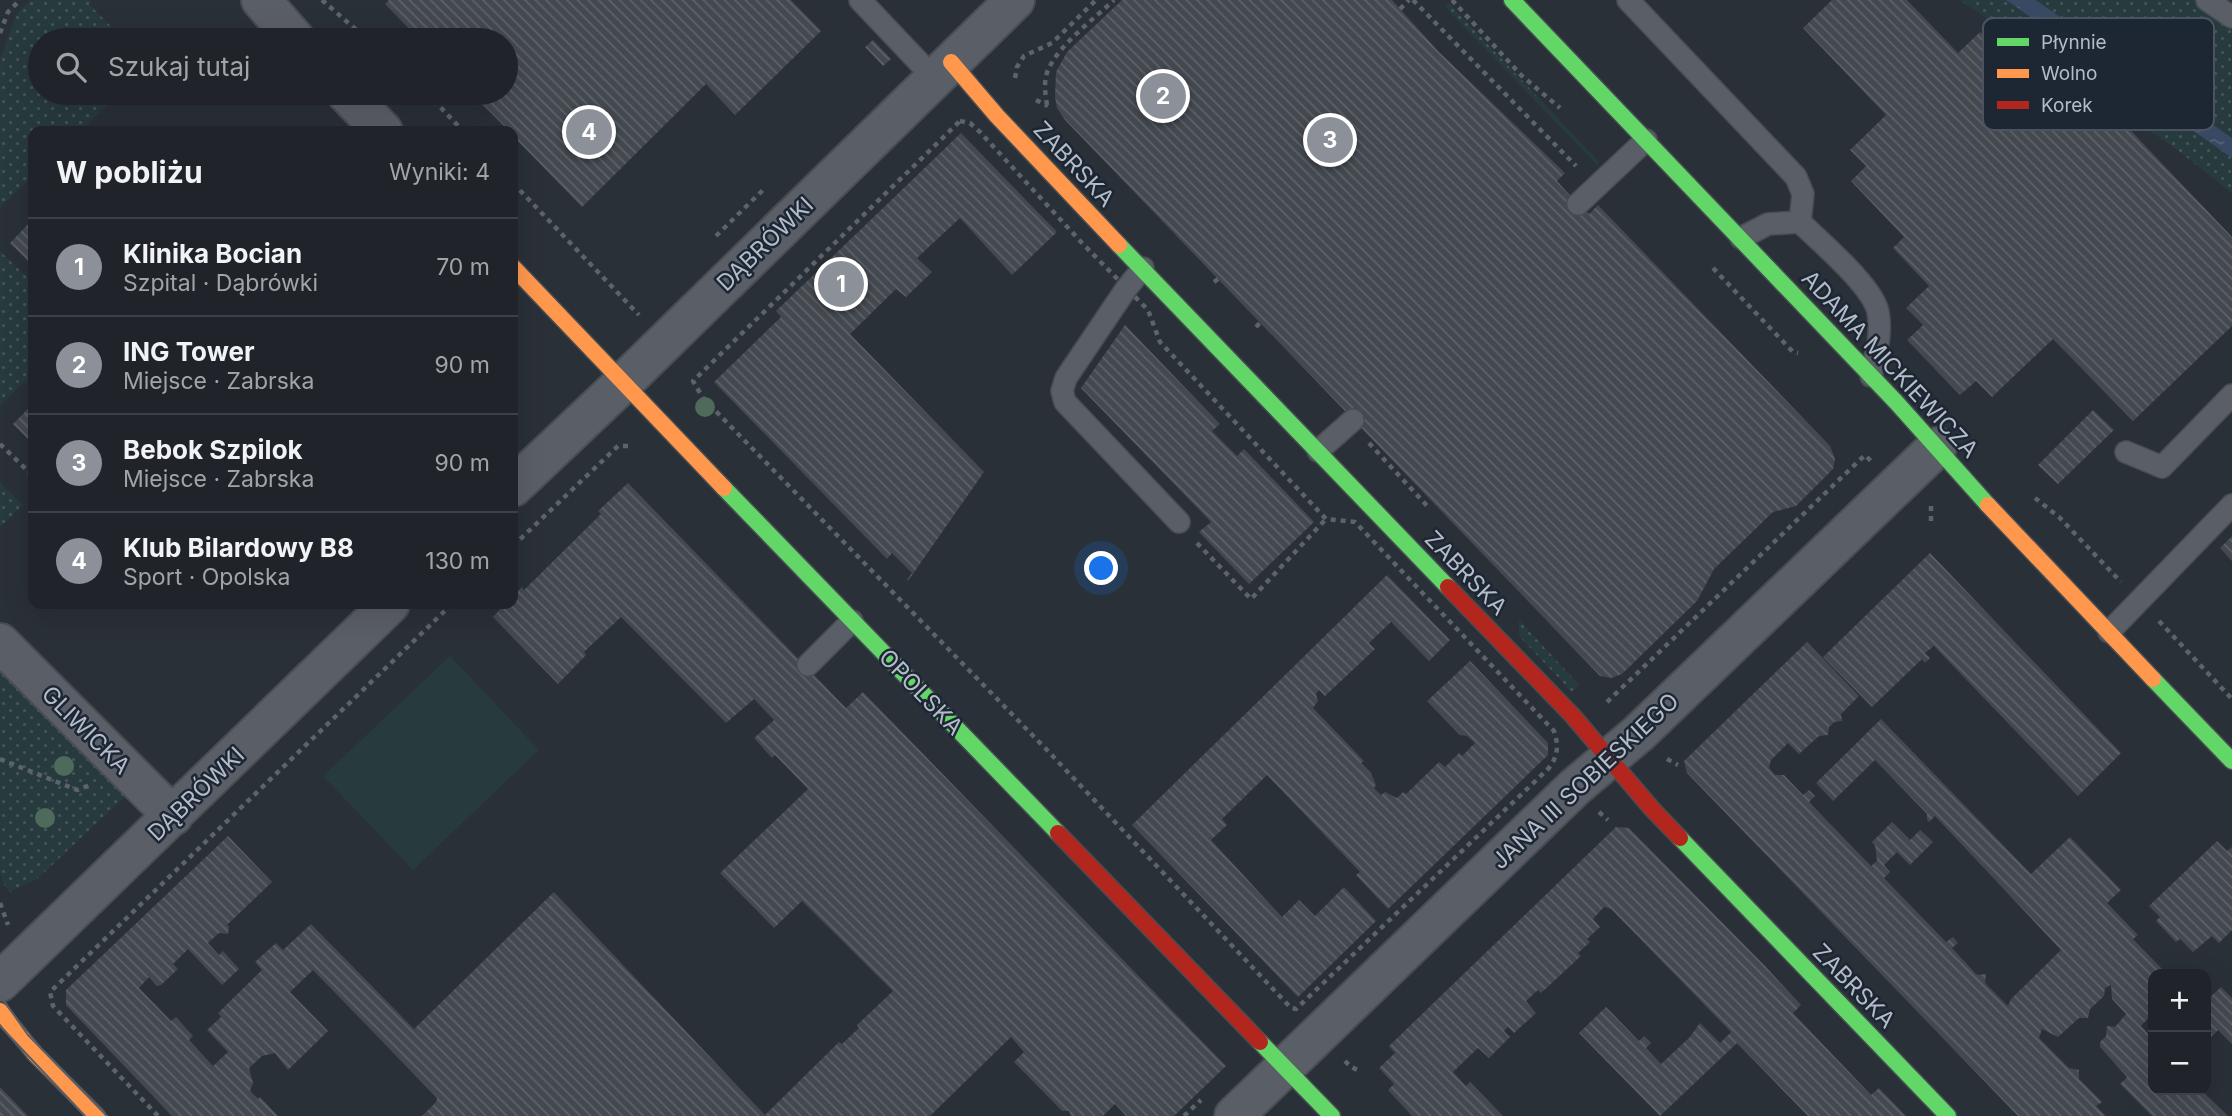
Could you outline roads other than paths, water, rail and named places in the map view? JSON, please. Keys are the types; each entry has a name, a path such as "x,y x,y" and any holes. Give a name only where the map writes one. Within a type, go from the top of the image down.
{"street":[{"path":"261,0 286,28"},
{"name":"DĄBRÓWKI","path":"518,482 1015,0"},
{"name":"ADAMA MICKIEWICZA","path":"1512,0 1741,238 1937,447 2025,546 2232,761"},
{"name":"ZABRSKA","path":"943,70 1007,126 1572,715 1653,810 1948,1116"},
{"path":"358,105 378,126"},
{"name":"OPOLSKA","path":"518,272 1332,1116"},
{"name":"JANA III SOBIESKIEGO","path":"1219,1107 1284,1068 1574,788 1639,733 1937,447"},
{"name":"DĄBRÓWKI","path":"0,982 385,609"},
{"name":"GLIWICKA","path":"0,643 173,816"},
{"path":"0,1011 35,1054 97,1116"}],"lane":[{"path":"860,0 943,70"},
{"path":"1628,0 1796,177 1803,194 1800,222"},
{"path":"2207,0 2232,17"},
{"path":"1578,204 1646,140"},
{"path":"1741,238 1769,224 1800,222 1868,289 1878,310 1879,341 1871,376"},
{"path":"1143,268 1066,379 1062,391 1065,402 1179,523"},
{"path":"2126,452 2162,467 2232,395"},
{"path":"1318,451 1353,420"},
{"path":"2109,632 2232,505"},
{"path":"808,665 852,621"}],"water":[{"path":"2006,0 2036,0 2062,18 2032,18"},
{"path":"2214,125 2232,138 2232,158 2192,130 2214,130"}],"tram line":[{"path":"0,995 28,1035 107,1116"},
{"path":"0,1026 85,1116"}],"place":[{"name":"ING Tower","path":"1163,96"},
{"name":"Klub Bilardowy B8","path":"589,132"},
{"name":"Bebok Szpilok","path":"1330,140"},
{"name":"Klinika Bocian","path":"841,284"}]}
